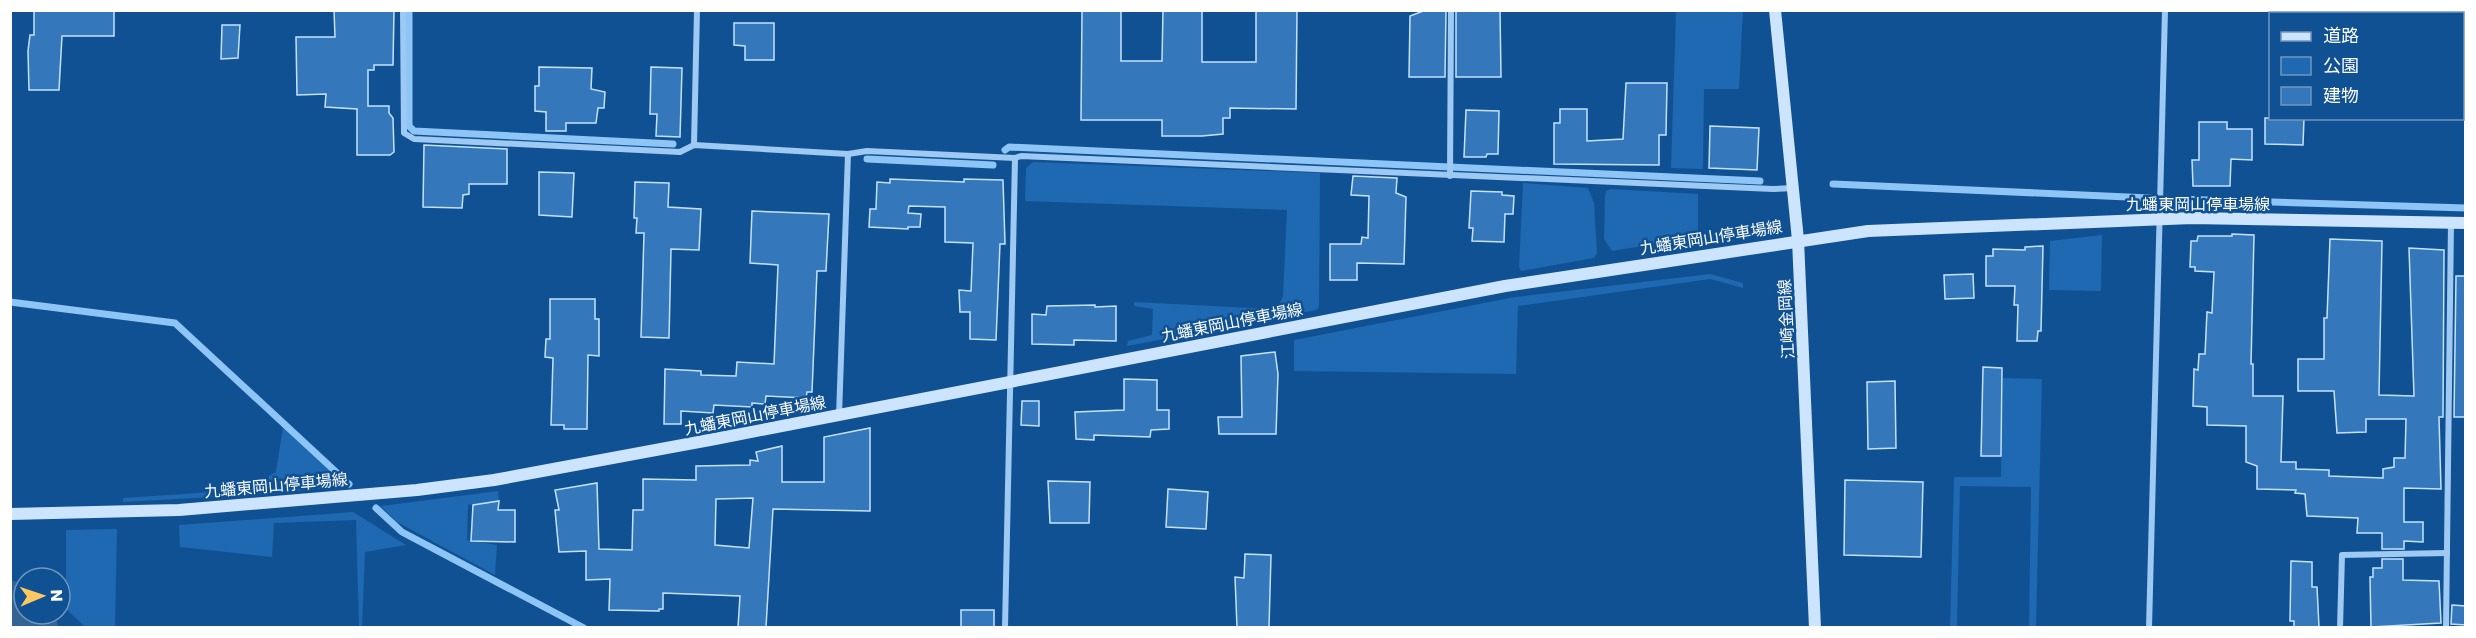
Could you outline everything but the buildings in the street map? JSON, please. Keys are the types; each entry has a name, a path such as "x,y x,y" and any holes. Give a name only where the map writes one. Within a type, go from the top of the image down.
{"main road":[{"name":"江崎金岡線","path":"1775,10 1798,240 1815,627"},
{"name":"九蟠東岡山停車場線","path":"10,514 179,510 417,490 494,480 839,416 1505,286 1868,231 2160,219 2466,223"}],"street":[{"path":"402,10 404,133 414,139 680,152 694,145 848,154 867,150 1015,158 1069,158 1773,189 1794,188"},
{"path":"694,145 697,10"},
{"path":"1450,174 1451,10"},
{"path":"2149,627 2165,10"},
{"path":"839,416 848,154"},
{"path":"1005,627 1015,158"},
{"path":"2446,627 2451,223"},
{"path":"2340,627 2342,555 2447,553"}],"green space":[{"path":"1743,11 1739,89 1704,89 1703,169 1671,168 1676,12"},
{"path":"1033,162 1320,173 1319,307 1316,310 1127,346 1128,341 1152,335 1153,309 1134,306 1134,302 1271,309 1279,305 1283,296 1287,210 1025,201 1026,168"},
{"path":"1523,183 1588,188 1594,203 1597,253 1594,258 1521,271 1519,267"},
{"path":"1611,189 1698,194 1698,237 1612,251 1604,239 1605,197 1606,191"},
{"path":"2102,235 2101,291 2049,290 2050,241"},
{"path":"1710,274 1743,283 1743,288 1710,279 1518,306 1516,374 1294,371 1294,340 1515,297"},
{"path":"2003,378 2042,379 2036,627 2029,627 2031,487 1960,486 1957,627 1950,627 1954,477 2001,477"},
{"path":"283,427 345,486 268,494 269,476 276,472"},
{"path":"265,479 264,494 123,502 123,498 214,492"},
{"path":"498,491 499,500 468,505 467,540 497,545 495,575 397,522 381,506"},
{"path":"353,512 406,545 365,552 362,627 359,627 356,520 274,523 272,557 180,547 179,525"},
{"path":"117,529 115,627 85,627 72,615 72,566 66,566 66,530"}],"waterway":[{"path":"409,10 409,126 414,131 673,144"},
{"path":"1005,150 1009,147 1760,181"},
{"path":"867,159 993,165"},
{"path":"1833,184 2150,198"},
{"path":"2176,199 2466,208"},
{"path":"10,302 175,323 349,484"},
{"path":"376,508 402,532 584,628"},
{"path":"10,601 38,628"}]}
